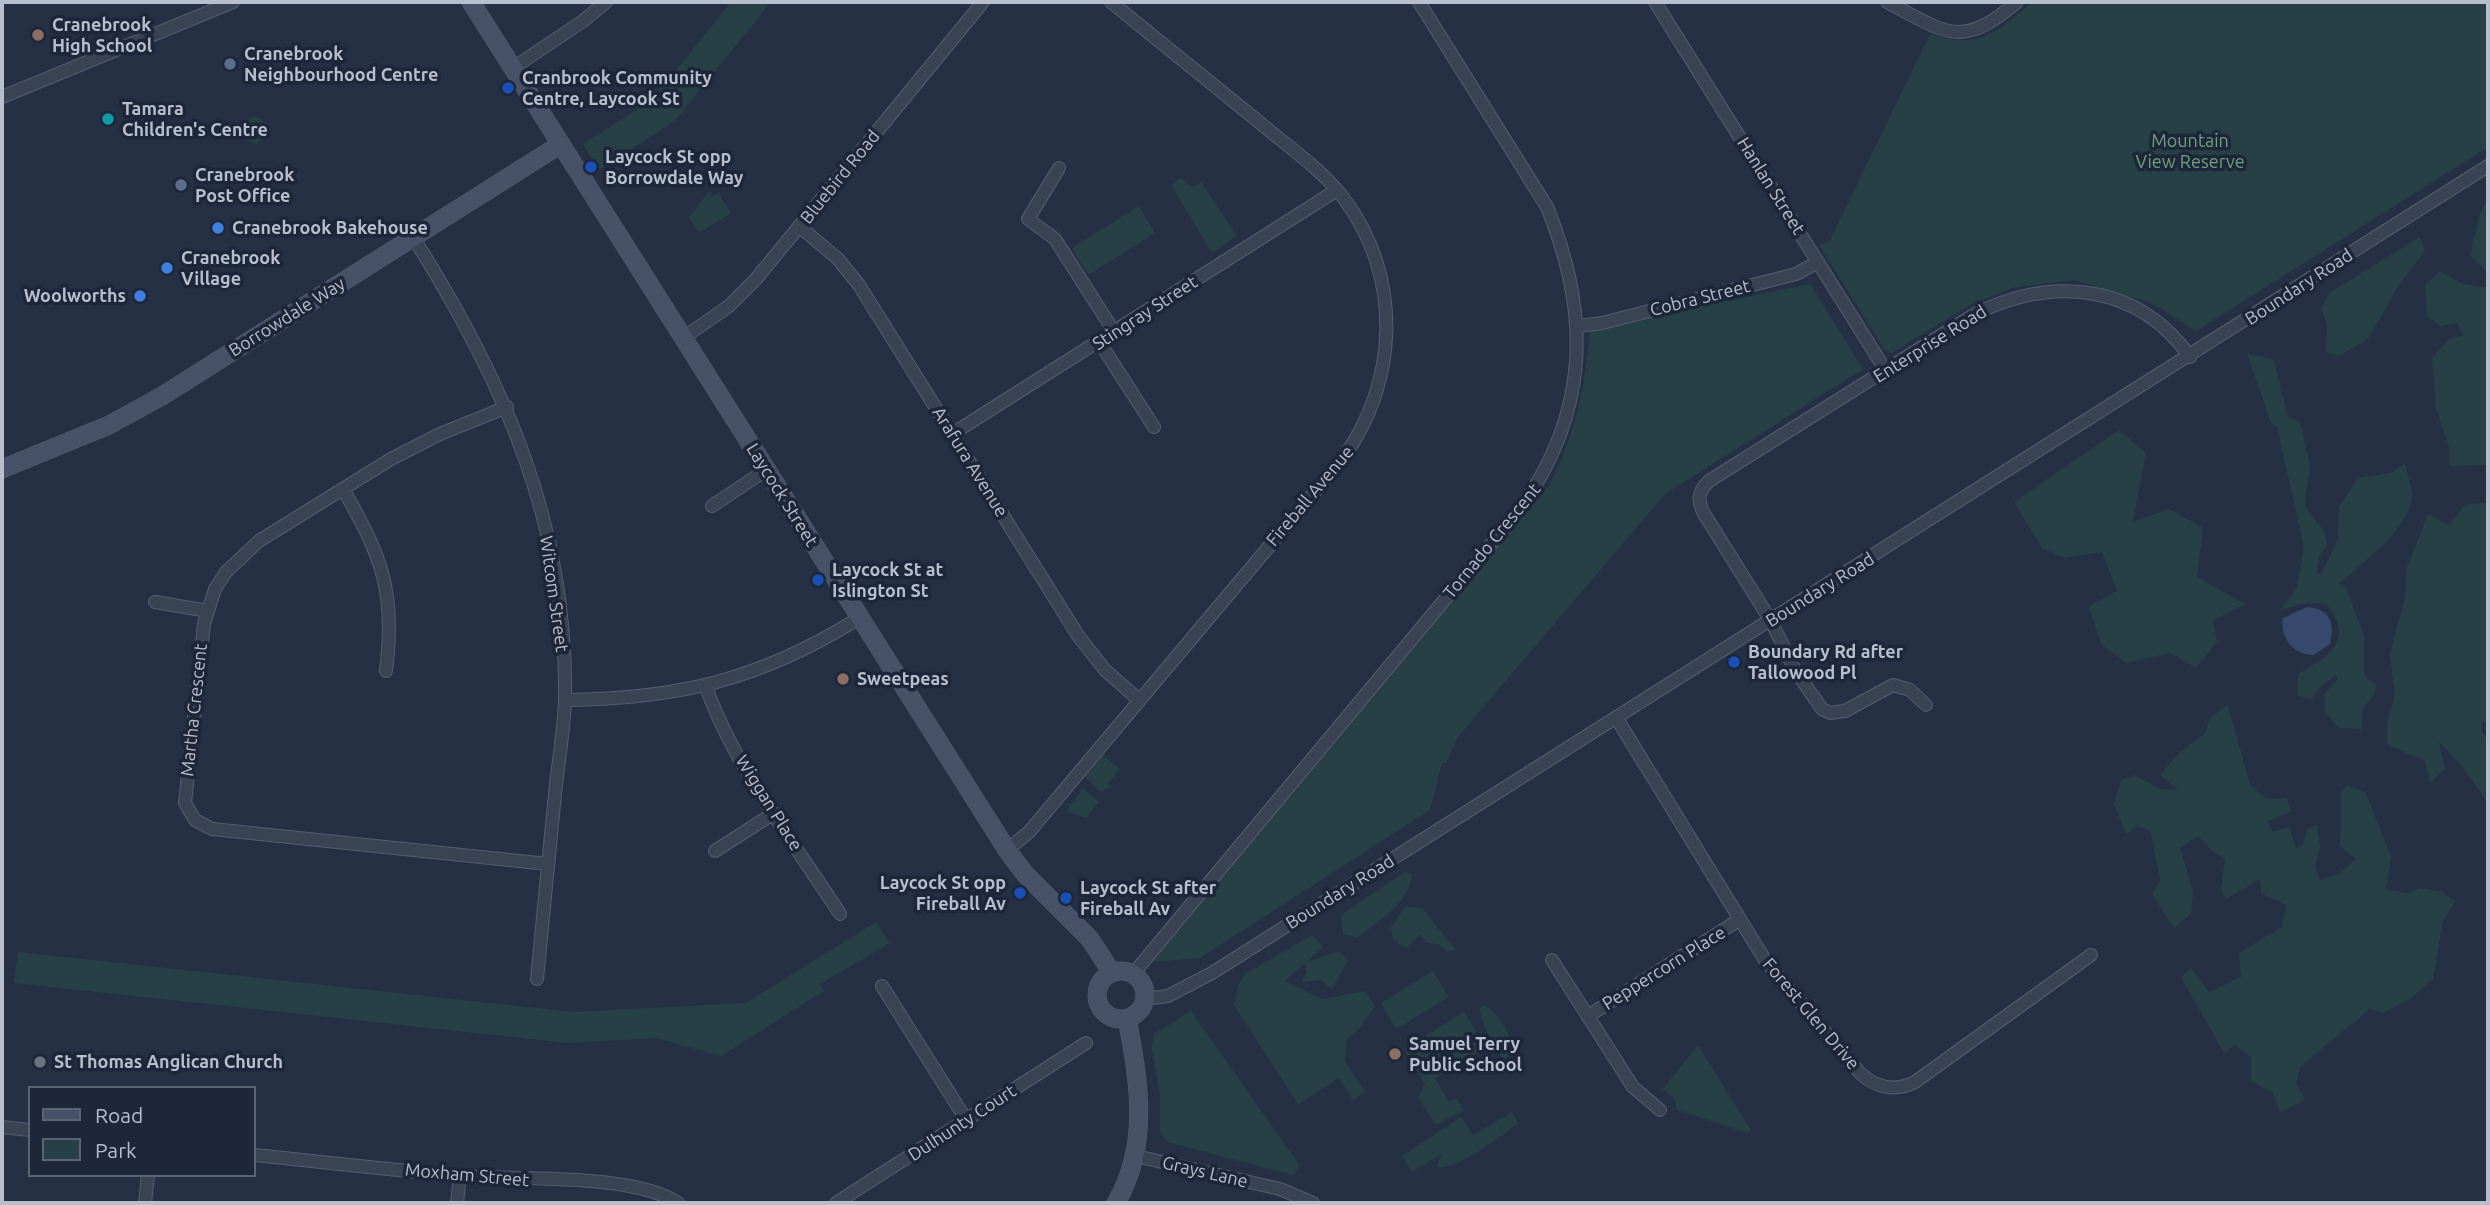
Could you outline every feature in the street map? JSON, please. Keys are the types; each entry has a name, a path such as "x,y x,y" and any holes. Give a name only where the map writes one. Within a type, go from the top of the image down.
{"street":[{"path":"2,97 233,2"},
{"name":"Laycock Street","path":"471,2 1007,850 1025,874 1090,939 1112,973"},
{"path":"513,68 583,21 606,2"},
{"name":"Bluebird Road","path":"683,338 742,294 983,2"},
{"name":"Fireball Avenue","path":"1007,850 1029,832 1340,461 1361,430 1374,402 1387,340 1385,297 1368,240 1337,190 1310,164 1111,2"},
{"name":"Tornado Crescent","path":"1133,974 1521,508 1541,480 1558,447 1573,393 1579,326 1565,255 1547,207 1419,2"},
{"name":"Hanlan Street","path":"1655,2 1886,371"},
{"path":"1887,2 1944,29 1959,33 1990,25 2017,2"},
{"name":"Borrowdale Way","path":"2,469 93,433 144,407 561,145"},
{"name":"Boundary Road","path":"1145,999 1168,996 1196,983 2190,357 2488,166"},
{"path":"1059,168 1028,219 1055,239 1115,333"},
{"name":"Stingray Street","path":"952,434 1100,343 1337,190"},
{"name":"Arafura Avenue","path":"799,226 838,259 859,285 1079,637 1105,670 1139,700"},
{"name":"Witcom Street","path":"413,237 465,323 507,407 534,484 550,549 561,623 565,700 537,979"},
{"name":"Cobra Street","path":"1579,326 1602,323 1796,274 1818,262"},
{"name":"Enterprise Road","path":"1771,621 1703,512 1699,502 1700,490 1709,481 1975,314 2011,298 2049,291 2087,293 2136,308 2171,332 2190,357"},
{"path":"1100,343 1154,427"},
{"name":"Martha Crescent","path":"507,407 421,444 343,489 241,555 220,581 208,611 185,797 188,812 199,824 227,831 548,864"},
{"path":"712,506 766,470"},
{"path":"343,489 371,538 386,583 390,621 386,671"},
{"path":"155,602 208,611"},
{"path":"565,700 644,697 706,687 789,657 859,618"},
{"path":"1771,621 1795,670 1816,702 1826,711 1845,711 1893,685 1910,690 1926,705"},
{"name":"Wiggan Place","path":"706,687 720,723 839,914"},
{"name":"Forest Glen Drive","path":"1617,719 1769,967 1860,1073 1874,1083 1892,1088 1907,1086 1921,1078 2091,955"},
{"path":"715,851 775,813"},
{"name":"Peppercorn Place","path":"1588,1016 1739,920"},
{"name":"Peppercorn Place","path":"1552,960 1633,1087 1660,1110"},
{"path":"1112,973 1133,974 1143,984 1145,999 1135,1014 1127,1018 1111,1017 1100,1006 1098,991 1105,977 1112,973"},
{"path":"882,986 967,1121"},
{"path":"1116,1203 1136,1156 1139,1096 1127,1018"},
{"name":"Dulhunty Court","path":"836,1203 1086,1043"},
{"path":"2,1126 28,1130"},
{"name":"Moxham Street","path":"256,1155 460,1175 625,1185 651,1190 678,1203"},
{"name":"Grays Lane","path":"1136,1156 1280,1189 1313,1203"},
{"path":"457,1203 460,1175"},
{"path":"145,1203 148,1177"}],"green space":[{"path":"731,2 771,2 675,121 599,170 583,144 652,100"},
{"name":"Mountain View Reserve","path":"2032,2 2488,2 2488,147 2196,331 2152,303 2074,280 2012,288 1972,304 1891,353 1884,349 1819,245 1830,240 1930,34 1962,40 1986,36"},
{"path":"255,116 269,124 265,138 256,144 230,133 235,125"},
{"path":"1181,178 1193,187 1201,182 1237,236 1212,253 1171,185"},
{"path":"709,192 713,197 718,193 731,213 699,233 689,217"},
{"path":"2488,199 2486,271 2470,255 2480,214"},
{"path":"1139,206 1155,233 1088,275 1072,248"},
{"path":"2420,237 2425,251 2399,285 2368,339 2339,356 2326,352 2327,323 2321,309 2329,293"},
{"path":"2440,271 2462,284 2488,288 2488,465 2449,466 2449,448 2436,408 2432,358 2449,339 2463,335 2457,323 2441,326 2427,317 2425,286"},
{"path":"1810,284 1863,369 1665,494 1457,738 1446,763 1442,763 1430,810 1200,958 1152,962 1550,484 1559,466 1578,409 1586,370 1590,329"},
{"path":"2247,353 2274,360 2288,417 2300,422 2310,466 2305,500 2307,510 2324,531 2327,545 2319,556 2317,573 2321,575 2338,539 2339,507 2358,478 2391,473 2405,463 2412,496 2403,521 2383,545 2339,584 2346,588 2364,636 2364,671 2367,679 2377,685 2373,696 2363,708 2362,729 2339,728 2325,712 2324,694 2337,680 2336,675 2319,688 2311,700 2297,695 2298,674 2328,654 2335,646 2339,628 2326,604 2306,603 2280,610 2297,587 2304,547 2277,427 2271,423"},
{"path":"2119,430 2146,453 2133,522 2169,509 2203,528 2197,577 2245,604 2213,620 2217,642 2196,668 2170,653 2126,663 2101,644 2089,606 2117,591 2102,552 2064,558 2042,548 2014,502"},
{"path":"2488,503 2488,721 2482,723 2482,732 2488,739 2488,803 2462,766 2439,742 2445,769 2430,783 2425,761 2387,744 2387,722 2395,695 2390,654 2404,601 2407,567 2428,514 2449,525 2466,504"},
{"path":"2228,705 2250,785 2268,799 2287,798 2291,812 2267,821 2273,832 2289,827 2296,848 2303,844 2307,829 2317,825 2320,849 2315,866 2320,880 2340,873 2356,859 2340,846 2341,793 2347,785 2366,793 2391,857 2386,890 2408,893 2419,888 2443,892 2455,902 2443,921 2433,979 2410,999 2384,1013 2370,1009 2300,1067 2296,1084 2305,1100 2280,1113 2273,1093 2251,1081 2251,1057 2235,1045 2224,1053 2181,977 2191,968 2209,992 2241,977 2239,953 2282,927 2286,905 2261,893 2260,879 2226,899 2221,889 2225,859 2210,849 2198,836 2180,848 2193,891 2191,914 2174,928 2152,894 2160,881 2151,832 2138,826 2126,834 2114,804 2121,780 2134,775 2161,789 2178,790 2160,775 2179,753 2204,734 2211,717"},
{"path":"1103,755 1120,769 1108,784 1112,787 1100,791 1085,777"},
{"path":"1083,788 1099,802 1086,818 1066,811"},
{"path":"1405,872 1412,874 1410,885 1392,910 1357,938 1343,934 1341,915"},
{"path":"1405,907 1422,908 1455,949 1448,952 1439,944 1427,943 1420,934 1406,948 1393,940 1391,927"},
{"path":"876,922 890,943 820,984 824,991 721,1056 656,1038 568,1043 14,983 18,952 573,1012 746,1003"},
{"path":"1312,935 1323,947 1307,962 1339,951 1348,960 1332,989 1320,980 1302,982 1307,971 1305,963 1285,981 1322,999 1366,991 1375,1007 1358,1030 1346,1040 1345,1061 1365,1092 1353,1100 1339,1078 1298,1104 1234,1005 1238,985 1245,974"},
{"path":"1433,971 1449,997 1396,1029 1381,1003"},
{"path":"1483,1005 1494,1013 1504,1026 1515,1054 1503,1059 1499,1053 1483,1021 1480,1008"},
{"path":"1191,1011 1298,1163 1299,1167 1293,1175 1167,1142 1160,1132 1160,1094 1152,1050 1154,1034"},
{"path":"1464,1012 1486,1048 1435,1078 1449,1102 1456,1098 1464,1110 1436,1125 1418,1097 1425,1084 1404,1049"},
{"path":"1698,1045 1751,1130 1748,1133 1677,1110 1674,1097 1662,1090"},
{"path":"1512,1112 1518,1124 1456,1164 1437,1167 1441,1154 1412,1172 1402,1156 1461,1117 1473,1135"}],"water":[{"path":"2307,607 2326,614 2332,630 2330,644 2314,655 2294,649 2284,632 2283,618"}],"place":[{"name":"Cranebrook High School","path":"38,35"},
{"name":"Cranebrook Neighbourhood Centre","path":"230,64"},
{"name":"Cranbrook Community Centre, Laycook St","path":"508,88"},
{"name":"Tamara Children's Centre","path":"108,119"},
{"name":"Laycock St opp Borrowdale Way","path":"591,167"},
{"name":"Cranebrook Post Office","path":"181,185"},
{"name":"Cranebrook Bakehouse","path":"218,228"},
{"name":"Cranebrook Village","path":"167,268"},
{"name":"Woolworths","path":"140,296"},
{"name":"Laycock St at Islington St","path":"818,580"},
{"name":"Boundary Rd after Tallowood Pl","path":"1734,662"},
{"name":"Sweetpeas","path":"843,679"},
{"name":"Laycock St opp Fireball Av","path":"1020,893"},
{"name":"Laycock St after Fireball Av","path":"1066,898"},
{"name":"Samuel Terry Public School","path":"1395,1054"},
{"name":"St Thomas Anglican Church","path":"40,1062"}]}
